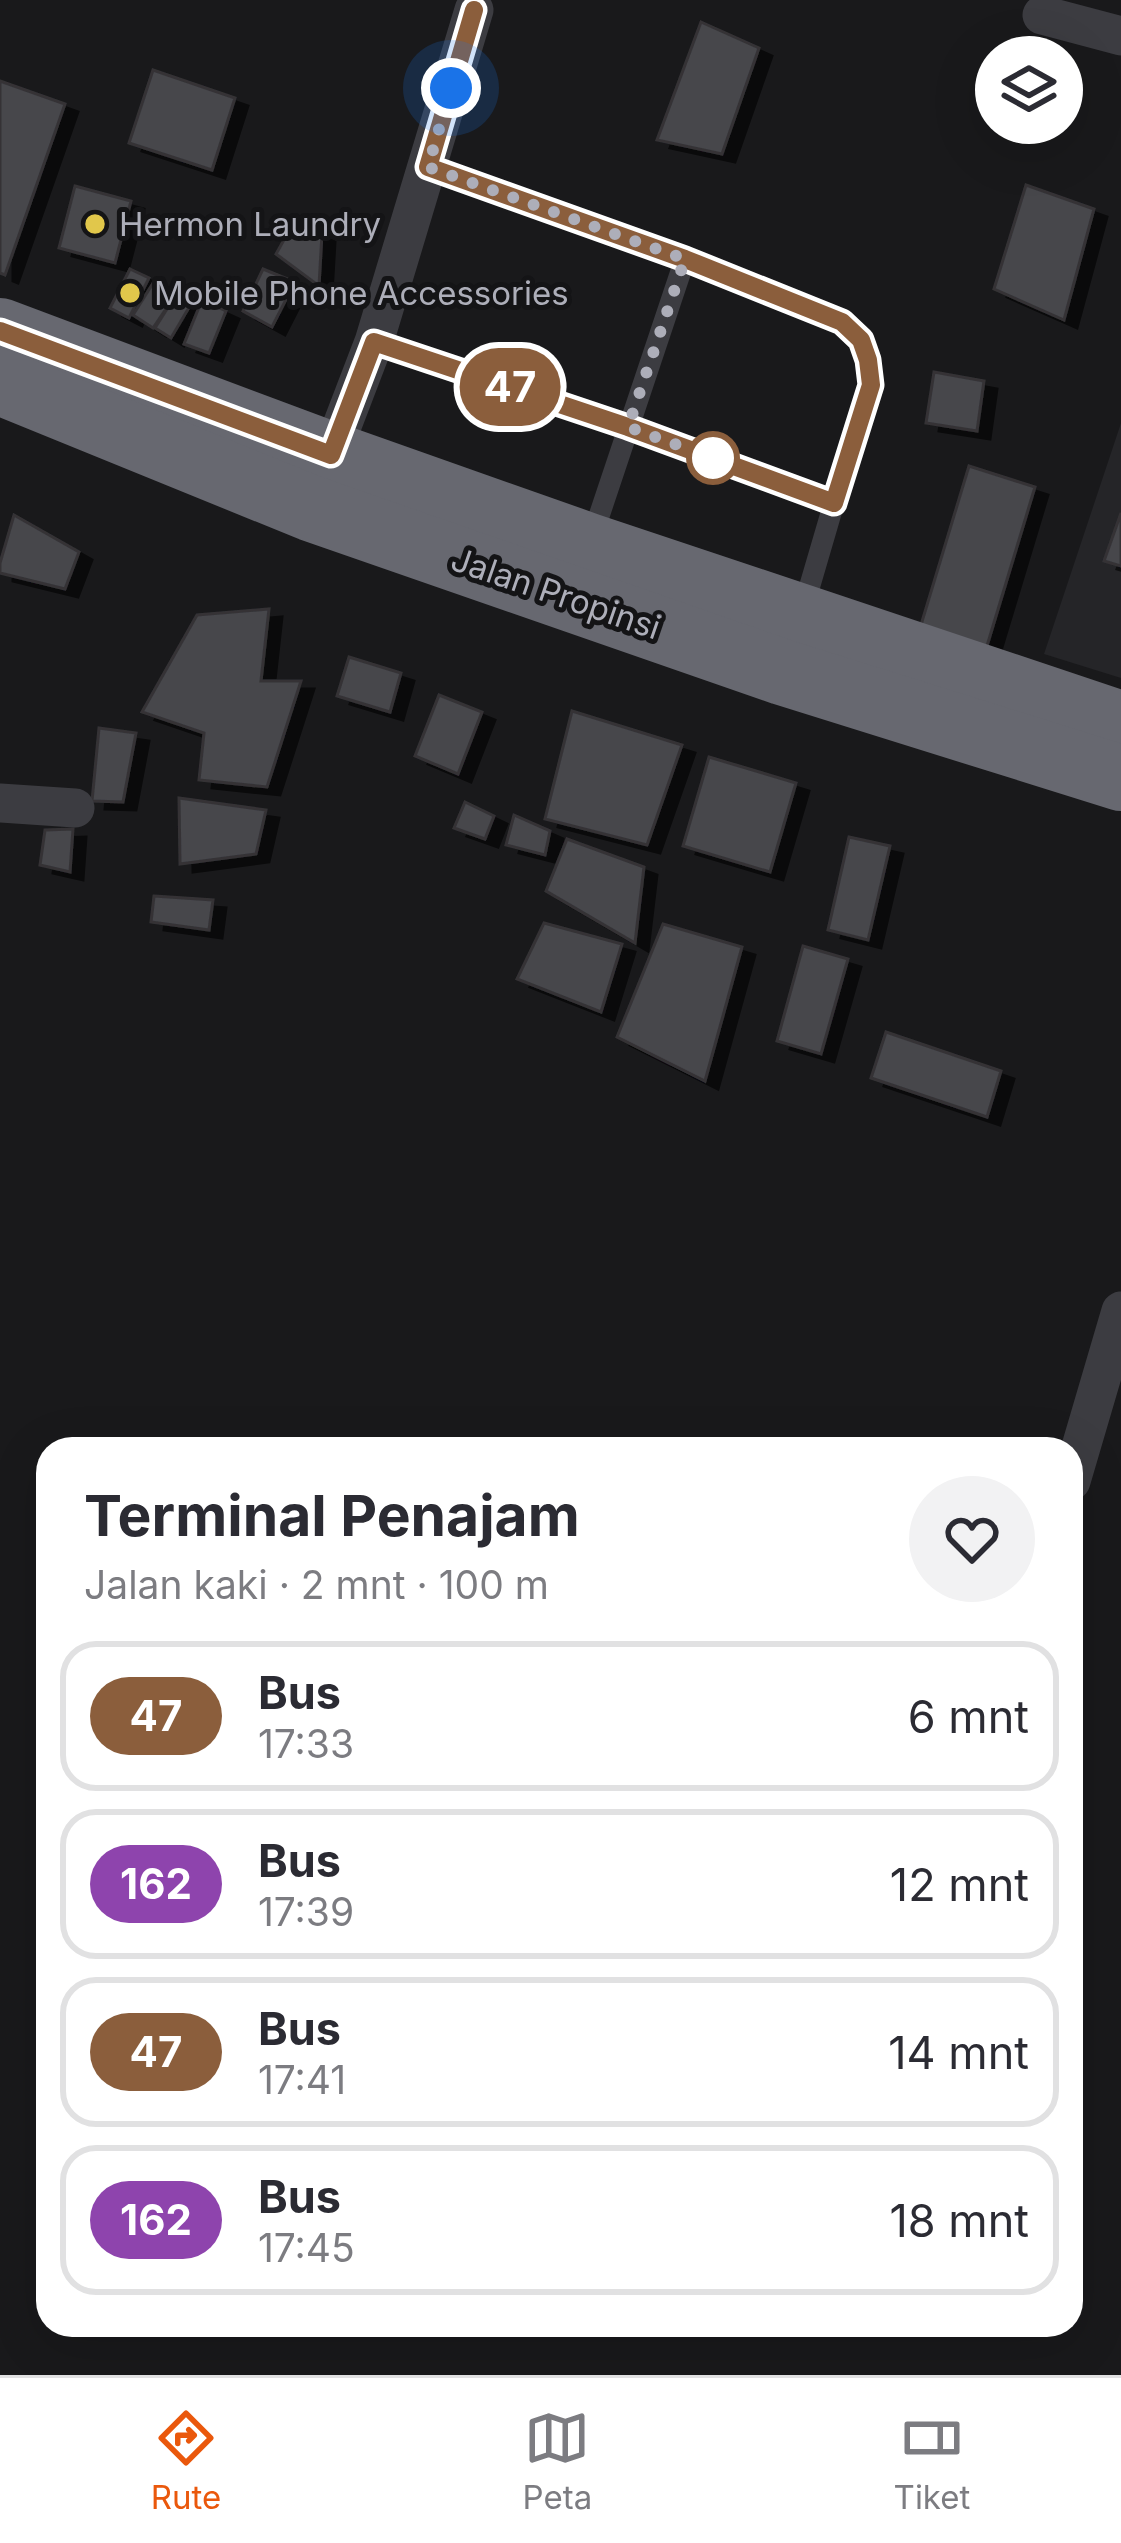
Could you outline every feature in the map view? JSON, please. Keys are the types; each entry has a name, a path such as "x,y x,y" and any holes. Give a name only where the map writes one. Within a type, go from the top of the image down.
{"highway":[{"path":"0,331 321,482 589,546 791,645 1121,724"},
{"name":"Jalan Propinsi","path":"0,382 321,482 791,645 1121,778"}],"street":[{"path":"321,482 374,342 474,10"},
{"path":"1042,15 1121,36"},
{"path":"0,803 75,808"},
{"path":"1083,1440 1121,1311"}],"lane":[{"path":"428,167 685,259 842,322 861,340 871,385 791,645"},
{"path":"589,546 685,259"},
{"path":"374,342 628,427 834,503"}],"shaded area":[{"path":"1121,423 1121,678 1044,654"}],"building":[{"path":"701,22 759,48 722,154 657,140"},
{"path":"153,70 235,98 212,170 129,143"},
{"path":"0,81 65,104 5,275 0,273"},
{"path":"1026,185 1094,209 1064,320 994,289"},
{"name":"Hermon Laundry","path":"75,186 131,201 115,263 59,248"},
{"path":"294,222 322,234 319,286 276,254"},
{"name":"Mobile Phone Accessories","path":"130,269 149,278 129,318 110,308"},
{"path":"263,269 295,282 272,327 243,311"},
{"path":"155,280 176,294 153,328 133,315"},
{"path":"179,290 194,299 171,338 155,328"},
{"path":"202,300 226,311 209,353 184,344"},
{"path":"934,372 984,381 977,431 926,423"},
{"path":"969,466 1035,487 980,669 914,648"},
{"path":"1121,513 1121,566 1104,561"},
{"path":"14,515 79,552 65,589 0,573"},
{"path":"269,609 261,681 301,681 267,787 199,780 204,733 142,712 197,615"},
{"path":"349,657 401,673 390,712 337,696"},
{"path":"439,695 482,712 458,774 415,756"},
{"path":"572,711 682,745 647,845 545,819"},
{"path":"99,728 136,733 123,802 92,801"},
{"path":"709,757 796,783 770,872 683,846"},
{"path":"179,798 266,810 256,854 180,864"},
{"path":"465,802 494,816 485,839 454,828"},
{"path":"514,815 550,831 545,855 506,845"},
{"path":"73,829 70,872 40,865 45,830"},
{"path":"849,837 890,846 868,940 828,930"},
{"path":"567,839 644,867 635,943 546,891"},
{"path":"154,896 213,900 209,930 151,922"},
{"path":"544,923 622,944 601,1012 517,979"},
{"path":"663,924 742,947 705,1081 617,1037"},
{"path":"803,946 848,959 821,1054 777,1041"},
{"path":"886,1032 1001,1071 987,1117 871,1078"}],"bus line":[{"name":"47","path":"0,331 331,455 374,342 628,427 834,503 871,385 861,340 842,322 685,259 428,167 474,10"}],"place":[{"name":"Hermon Laundry","path":"95,224"},
{"name":"Mobile Phone Accessories","path":"130,293"}],"route":[{"path":"451,88 428,167 685,259 628,427 713,458"}]}
